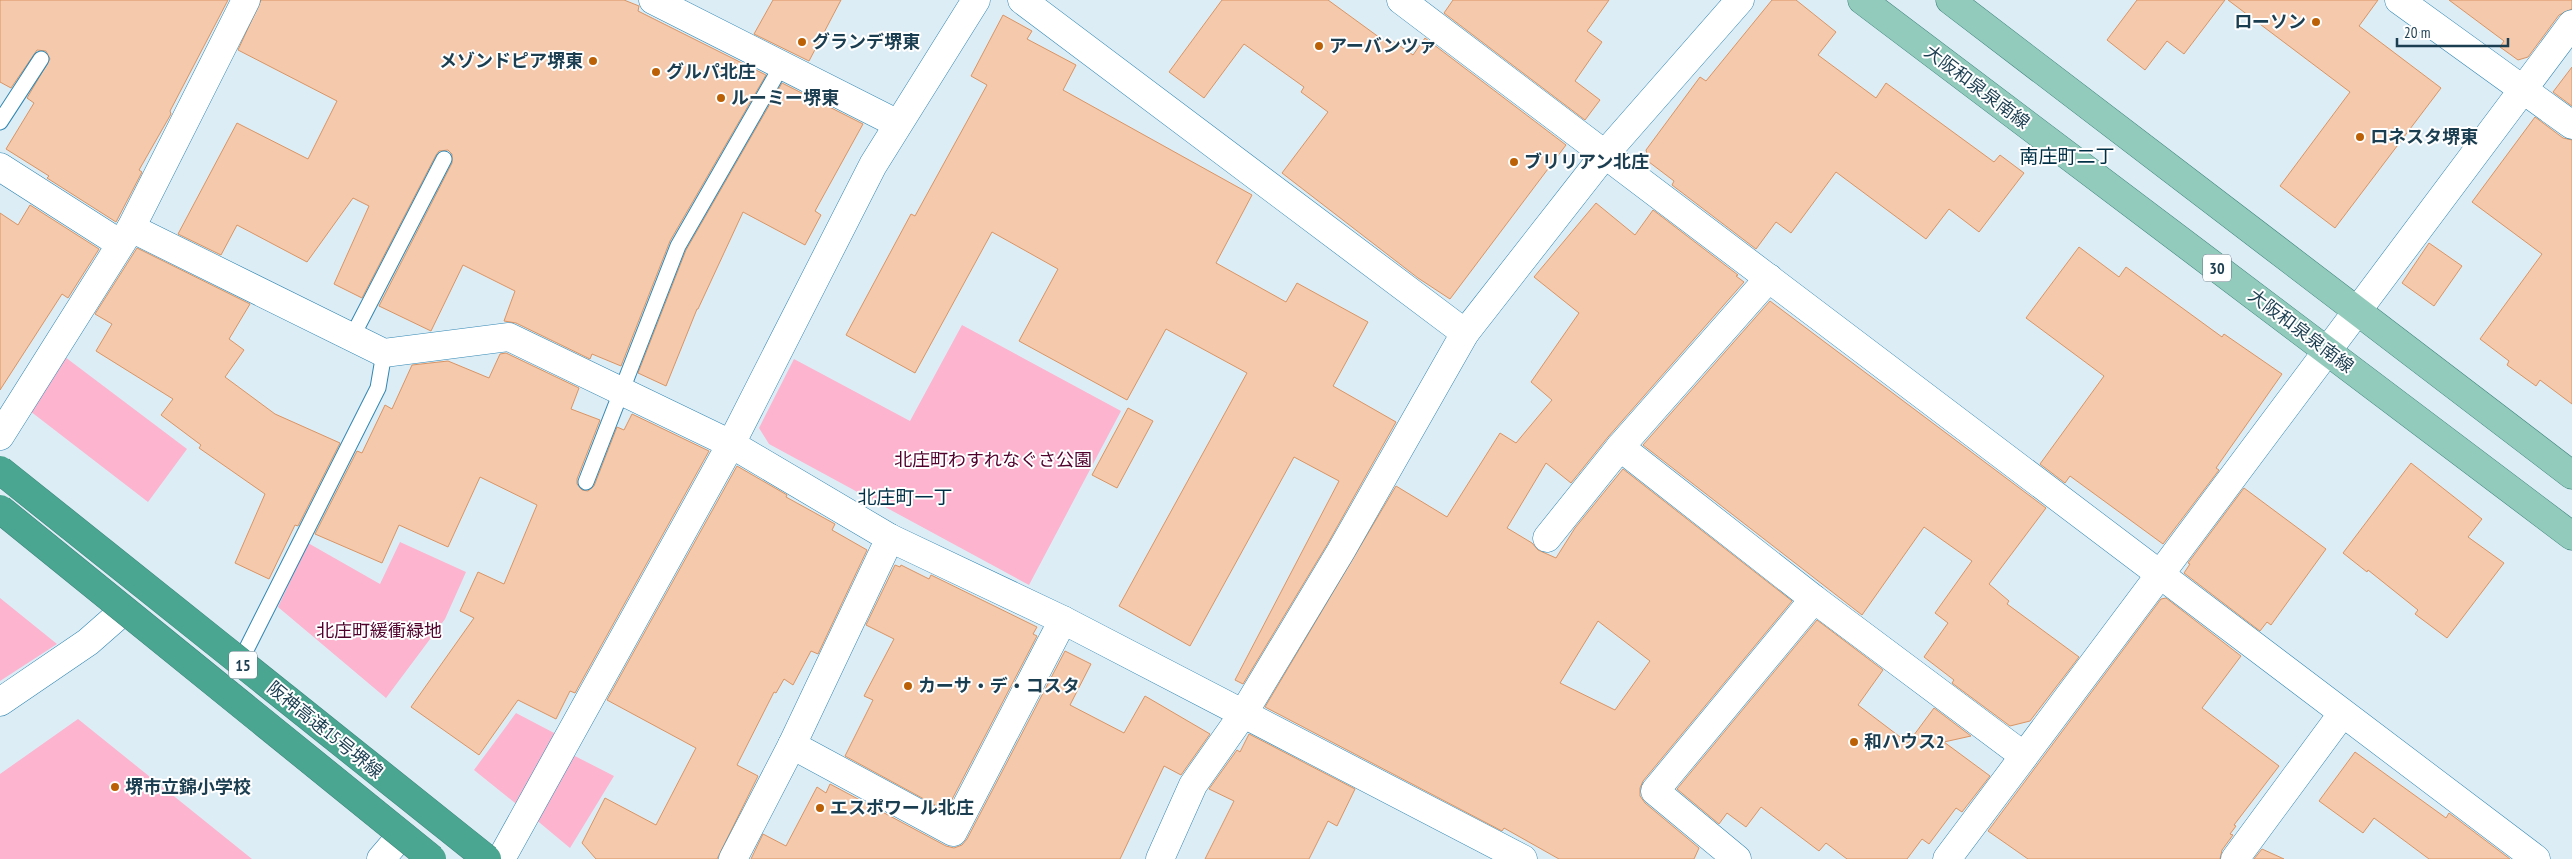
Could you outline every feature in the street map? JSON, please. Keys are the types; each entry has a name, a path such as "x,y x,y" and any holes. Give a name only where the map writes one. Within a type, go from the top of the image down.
{"highway":[{"name":"阪神高速15号堺線","path":"0,470 487,859"},
{"name":"阪神高速15号堺線","path":"0,509 432,859"}],"main road":[{"name":"大阪和泉泉南線","path":"1862,0 2572,536"},
{"path":"1950,0 2572,475"}],"street":[{"path":"0,436 125,235 246,0"},
{"path":"653,0 898,124"},
{"path":"502,859 731,444 873,165 976,0"},
{"path":"1022,0 1465,333"},
{"path":"1401,0 2161,573 2530,857"},
{"path":"1160,859 1193,786 1243,714 1341,552 1465,333 1605,154 1740,0"},
{"path":"2399,0 2572,125"},
{"path":"1947,859 2572,24"},
{"path":"0,167 125,235 384,353 509,337 731,444 890,538 1063,620 1523,859"},
{"path":"1547,538 1620,447 1769,278"},
{"path":"1620,447 1814,599 2024,756"},
{"path":"733,859 792,745 890,538"},
{"path":"1737,859 1655,791 1814,599"},
{"path":"0,702 88,642 121,613"},
{"path":"792,745 953,832 1063,620"},
{"path":"2235,859 2342,714"}],"lane":[{"path":"0,122 41,59"},
{"path":"586,482 678,246 782,65"},
{"path":"352,337 444,159"},
{"path":"245,652 378,388 384,353"}],"green space":[{"name":"北庄町わすれなぐさ公園","path":"962,325 1121,411 1029,585 769,444 759,428 794,359 910,421"},
{"path":"65,357 187,449 148,502 30,411"},
{"name":"北庄町緩衝緑地","path":"400,542 466,572 445,619 386,698 278,607 308,543 380,584"},
{"path":"0,598 57,644 0,681"},
{"path":"516,713 556,734 520,807 474,770"},
{"path":"78,719 252,859 0,859 0,774"},
{"path":"567,752 614,776 570,848 534,818"}],"building":[{"path":"0,0 228,0 170,111 171,114 139,170 142,172 116,222 6,149 34,103 27,98 50,59 46,51 37,50 11,88 0,82"},
{"path":"261,0 624,0 639,6 638,11 766,75 670,241 621,366 592,354 590,359 516,323 504,321 515,291 463,265 431,331 379,306 452,163 452,154 448,150 439,151 436,155 362,298 334,284 369,206 353,198 307,262 237,225 221,255 178,234 237,123 308,159 337,101 238,50"},
{"name":"グランデ堺東","path":"773,0 841,0 809,61 754,34"},
{"path":"1222,0 1328,0 1387,43 1390,39 1413,55 1425,38 1566,145 1450,299 1418,278 1282,173 1328,112 1301,92 1304,87 1244,44 1204,98 1169,72"},
{"path":"1453,0 1609,0 1587,31 1602,42 1575,81 1600,100 1585,120 1444,13"},
{"path":"1772,0 1796,0 1836,32 1818,55 1876,98 1886,83 1994,162 2000,155 2024,173 1979,232 1949,209 1926,239 1836,172 1791,233 1776,222 1756,249 1672,185 1674,181 1649,162 1646,150 1700,77 1706,81"},
{"path":"2137,0 2225,0 2184,54 2167,41 2145,70 2107,40"},
{"name":"ロネスタ堺東","path":"2228,0 2378,0 2359,26 2441,88 2335,228 2280,186 2350,92"},
{"path":"2449,0 2572,0 2572,9 2559,15 2528,57 2518,60 2500,47 2504,41"},
{"path":"1003,15 1032,31 1027,39 1076,65 1063,90 1252,195 1216,263 1286,302 1297,283 1368,322 1333,386 1396,422 1328,543 1243,684 1235,680 1339,481 1294,457 1190,646 1119,606 1247,373 1166,329 1127,400 1019,341 1058,269 992,232 915,373 846,335 911,214 915,216 987,85 971,76"},
{"path":"2572,67 2572,106 2553,92"},
{"path":"782,83 863,124 815,211 821,215 805,245 743,212 697,309 666,386 638,373 686,250"},
{"path":"2535,117 2563,138 2572,140 2572,404 2540,380 2536,386 2507,365 2509,361 2480,339 2542,254 2472,202"},
{"path":"1596,203 1635,235 1653,210 1738,275 1736,276 1744,282 1608,437 1571,483 1546,463 1507,528 1532,543 1538,550 1556,558 1575,528 1623,469 1792,601 1643,781 1640,788 1640,796 1645,803 1699,848 1694,859 1559,859 1504,828 1502,831 1265,707 1396,486 1447,517 1500,433 1516,443 1552,400 1531,382 1579,313 1534,277","holes":["1598,621 1650,661 1615,710 1560,683"]},
{"path":"30,205 99,249 68,298 62,294 0,390 0,213 18,225"},
{"path":"2429,243 2462,266 2434,306 2402,283"},
{"path":"2079,247 2119,277 2126,267 2222,337 2224,334 2282,374 2216,468 2219,470 2163,544 2070,476 2065,483 2040,464 2104,376 2026,318"},
{"path":"137,248 250,304 229,339 244,350 225,377 275,414 340,443 298,526 295,525 269,579 235,563 265,494 199,448 201,445 161,415 173,399 96,351 112,324 95,314"},
{"path":"1770,301 2046,508 1989,584 2009,601 2007,604 2079,657 2030,721 2010,726 1952,683 1954,680 1924,657 1948,623 1935,613 1972,561 1924,527 1862,615 1643,445"},
{"path":"506,353 579,388 571,409 600,420 577,479 577,484 582,490 588,491 594,486 617,427 624,430 632,414 709,451 575,693 570,691 556,719 518,700 479,755 411,707 474,618 460,611 478,572 504,584 537,505 480,477 448,547 399,525 382,563 315,534 357,451 362,453 385,405 392,409 412,365 448,361 489,378 500,354"},
{"path":"1128,408 1153,421 1117,488 1092,475"},
{"path":"2411,463 2482,519 2468,537 2504,563 2447,638 2415,614 2418,610 2368,570 2367,572 2343,553"},
{"path":"737,466 787,495 786,497 835,524 832,530 867,550 818,654 811,651 793,685 784,679 776,693 774,692 737,765 758,776 717,859 596,859 582,843 605,798 656,825 696,748 607,700"},
{"path":"2244,488 2326,549 2271,625 2267,622 2260,631 2184,573 2190,564 2188,563"},
{"path":"895,565 900,567 901,565 929,579 931,575 1037,627 1033,634 1037,636 946,811 845,756 873,700 864,696 894,639 866,625"},
{"path":"2166,598 2241,656 2202,708 2279,766 2234,825 2236,826 2230,834 2233,835 2222,850 2220,859 2028,859 1988,831 2161,599"},
{"path":"1817,620 1883,670 1858,705 1908,743 1934,708 1971,736 1944,742 1990,776 1962,812 1956,808 1929,844 1922,839 1907,859 1847,859 1826,843 1819,851 1761,807 1746,827 1727,813 1719,824 1677,789"},
{"path":"1065,651 1091,664 1070,705 1124,733 1145,696 1210,734 1181,775 1164,766 1120,859 751,859 763,834 786,846 817,787 826,793 830,784 946,846 954,848 962,845 967,839"},
{"path":"1249,734 1355,789 1337,826 1328,821 1309,859 1205,859 1234,801 1209,789 1237,750 1240,752"},
{"path":"2355,752 2446,818 2449,813 2510,859 2429,859 2374,818 2363,833 2319,801"},
{"path":"2262,849 2284,859 2254,859"}],"place":[{"name":"ローソン","path":"2316,22"},
{"name":"グランデ堺東","path":"802,42"},
{"name":"アーバンツァ","path":"1319,46"},
{"name":"メゾンドピア堺東","path":"593,61"},
{"name":"グルパ北庄","path":"656,72"},
{"name":"ルーミー堺東","path":"721,98"},
{"name":"ロネスタ堺東","path":"2360,137"},
{"name":"ブリリアン北庄","path":"1514,162"},
{"name":"カーサ・デ・コスタ","path":"908,686"},
{"name":"和ハウス2","path":"1854,742"},
{"name":"堺市立錦小学校","path":"115,787"},
{"name":"エスポワール北庄","path":"820,808"}],"district":[{"name":"南庄町二丁","path":"2067,156"},
{"name":"北庄町一丁","path":"905,497"}]}
